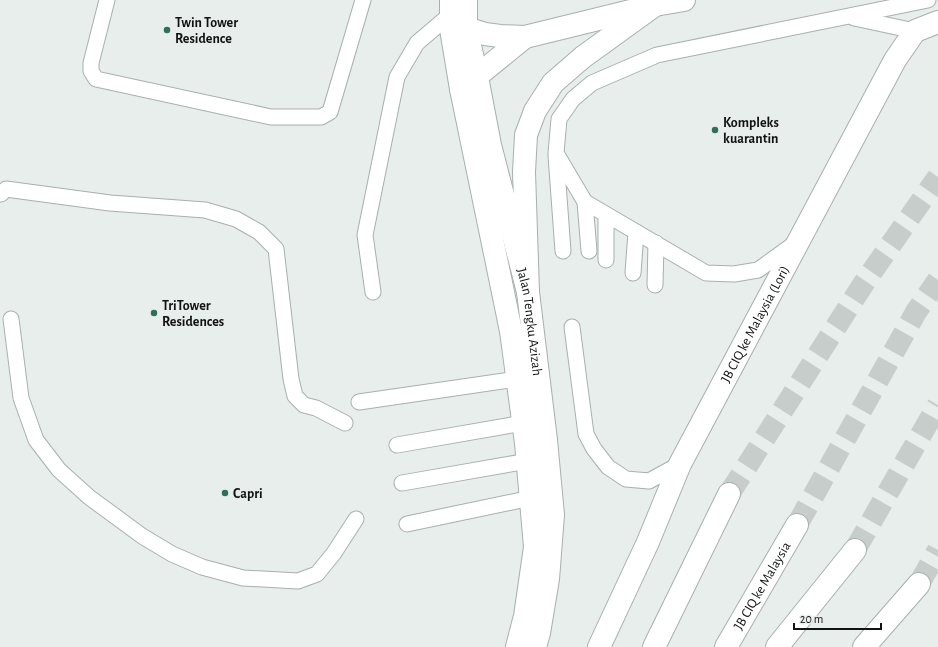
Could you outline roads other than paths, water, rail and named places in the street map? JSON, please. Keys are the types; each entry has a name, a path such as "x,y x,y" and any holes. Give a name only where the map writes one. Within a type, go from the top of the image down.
{"main road":[{"path":"458,10 485,34 525,37 655,4 684,0"},
{"path":"528,292 524,172 526,136 535,111 553,83 583,57 655,4"},
{"name":"Jalan Tengku Azizah","path":"458,10 511,330 528,460 534,547 525,616 517,647"},
{"path":"916,31 938,22"},
{"name":"JB CIQ ke Malaysia (Lori)","path":"599,647 648,542 680,464 895,60 916,31"},
{"path":"469,83 525,37"},
{"name":"Jalan Tengku Azizah","path":"469,83 490,145 528,292 546,440 553,515 548,579 539,633 535,647"},
{"path":"654,647 729,494"},
{"name":"JB CIQ ke Malaysia","path":"726,647 797,525"},
{"path":"777,647 855,550"},
{"path":"864,647 919,584"}],"lane":[{"path":"107,0 91,63 91,71 96,79 271,117 321,117 330,112 363,0"},
{"path":"563,251 556,153 559,119 573,99 592,83 657,55 928,0"},
{"path":"373,292 365,235 397,77 417,43 458,10"},
{"path":"847,16 916,31"},
{"path":"556,153 585,202 589,251"},
{"path":"1,194 6,189 110,203 205,210 236,219 259,232 276,249 290,379 295,396 304,406 316,408 345,423"},
{"path":"585,202 706,273 734,274 758,270 799,241"},
{"path":"606,215 606,260"},
{"path":"633,274 636,232"},
{"path":"655,284 656,244"},
{"path":"11,319 21,398 36,440 59,470 89,497 142,536 172,554 202,568 243,578 298,581 317,574 334,553 356,519"},
{"path":"572,327 586,434 594,450 608,467 626,479 649,481 680,464"},
{"path":"359,402 517,379"},
{"path":"397,445 524,423"},
{"path":"402,483 528,460"},
{"path":"407,524 531,498"}],"tunnel":[{"path":"729,494 864,283 938,177"},
{"path":"797,525 916,312 938,280"},
{"path":"855,550 938,405"},
{"path":"919,584 938,550"}],"place":[{"name":"Twin Tower Residence","path":"167,30"},
{"name":"Kompleks kuarantin","path":"715,130"},
{"name":"TriTower Residences","path":"154,313"},
{"name":"Capri","path":"225,493"}]}
